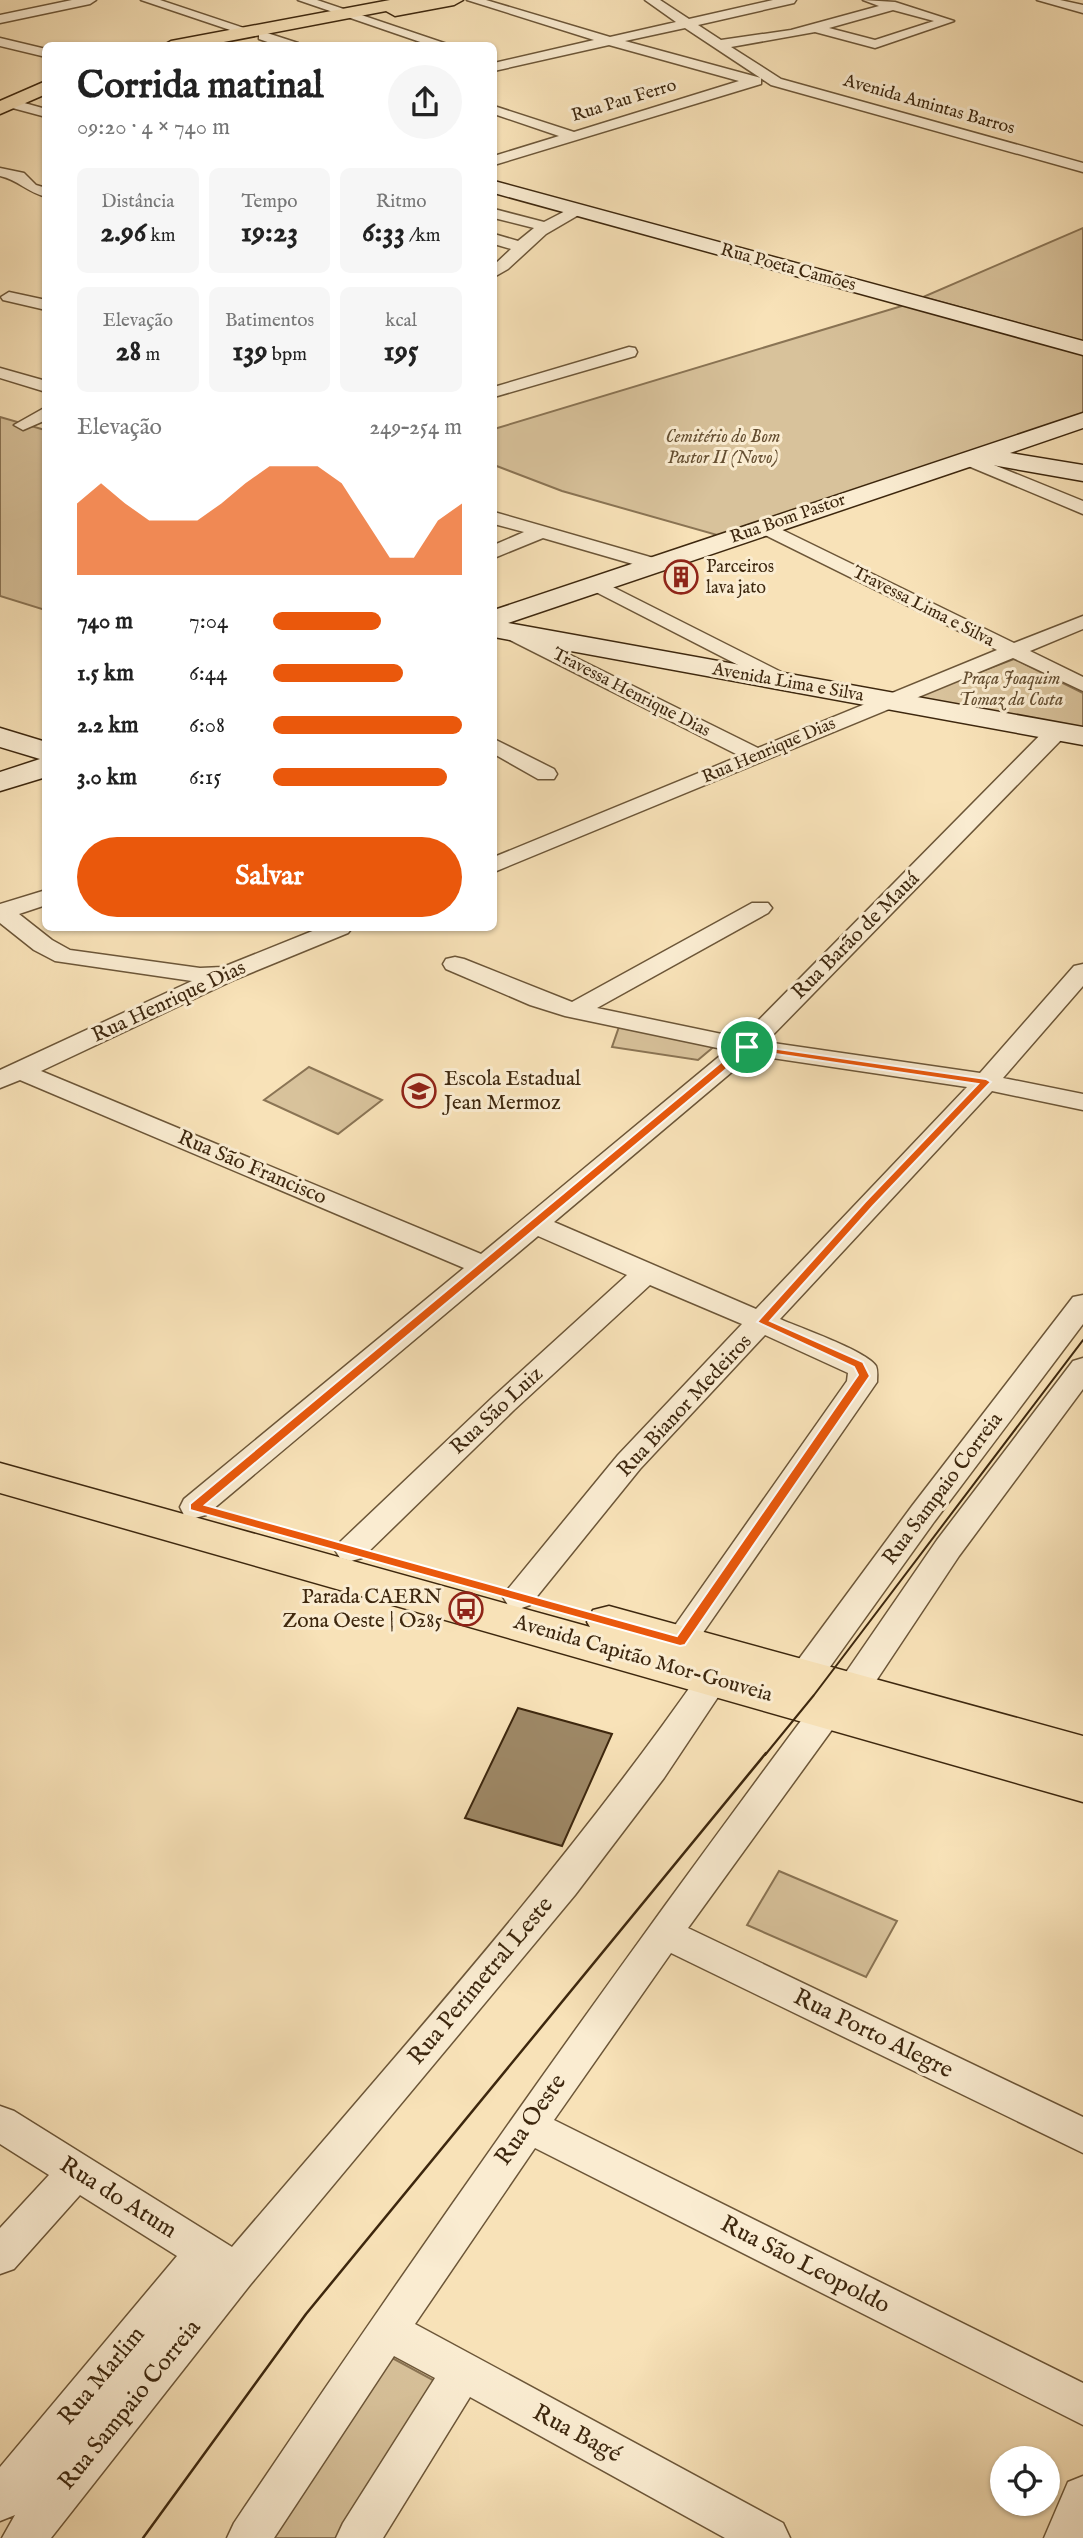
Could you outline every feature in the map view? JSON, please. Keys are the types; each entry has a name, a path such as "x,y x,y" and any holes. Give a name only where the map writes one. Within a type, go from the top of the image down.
{"main road":[{"path":"353,16 418,0"},
{"path":"200,42 454,0"},
{"path":"228,42 257,34"},
{"path":"3,102 42,87"},
{"name":"Rua Poeta Camões","path":"497,188 1083,348"},
{"name":"Rua Bom Pastor","path":"498,626 597,585 1083,420"},
{"path":"978,455 1083,466"},
{"path":"1045,463 1083,473"},
{"name":"Avenida Lima e Silva","path":"498,626 790,684 1070,734"},
{"path":"0,737 42,751"},
{"path":"0,782 42,767"},
{"name":"Avenida Capitão Mor-Gouveia","path":"0,1452 352,1550 541,1612 713,1679 828,1692 1083,1754"},
{"name":"Avenida Capitão Mor-Gouveia","path":"0,1478 541,1612 680,1641 1083,1783"}],"street":[{"path":"0,19 90,0"},
{"path":"147,0 281,42"},
{"path":"304,0 434,42"},
{"name":"Avenida Amintas Barros","path":"473,0 608,41 761,79 1083,169"},
{"path":"651,0 761,79"},
{"path":"497,64 790,0"},
{"path":"815,28 876,44 948,21 869,0"},
{"path":"1043,0 1083,9"},
{"path":"716,45 815,28 895,6"},
{"path":"0,42 42,52"},
{"name":"Rua Pau Ferro","path":"497,159 761,79"},
{"path":"3,102 42,112"},
{"path":"497,111 575,137"},
{"path":"0,172 19,176 31,188 42,192"},
{"path":"497,270 547,228 577,210"},
{"path":"497,214 547,228"},
{"path":"497,240 522,247"},
{"path":"9,297 42,303"},
{"path":"497,391 629,352"},
{"path":"0,373 42,386"},
{"path":"23,425 42,414"},
{"path":"978,455 1083,508"},
{"path":"497,519 657,565"},
{"name":"Travessa Lima e Silva","path":"764,527 1083,685"},
{"path":"497,551 541,532"},
{"path":"597,585 790,684"},
{"name":"Rua Henrique Dias","path":"497,864 628,811 755,755 1083,622"},
{"name":"Travessa Henrique Dias","path":"498,626 755,755"},
{"name":"Rua Barão de Mauá","path":"195,1507 747,1047 1070,734"},
{"path":"497,747 546,774"},
{"path":"1,911 42,898"},
{"path":"574,1011 760,908"},
{"path":"1,911 43,945 64,956 201,975 226,974"},
{"name":"Rua Henrique Dias","path":"10,1075 226,974 333,931"},
{"path":"455,964 539,1000 574,1011 747,1047 986,1082 1083,1102"},
{"name":"Rua Bianor Medeiros","path":"541,1612 629,1462 986,1082 1083,971"},
{"name":"Rua São Francisco","path":"10,1075 484,1266"},
{"path":"1047,1095 1083,1094"},
{"path":"534,1224 859,1365 864,1372 862,1382 680,1641"},
{"name":"Rua São Luiz","path":"352,1550 504,1403 645,1273"},
{"name":"Rua Sampaio Correia","path":"828,1692 931,1503 1083,1304"},
{"name":"Rua Sampaio Correia","path":"828,1692 948,1548 1083,1368"},
{"name":"Rua Perimetral Leste","path":"220,2262 562,1885 652,1769 713,1679"},
{"name":"Rua Oeste","path":"249,2538 386,2330 828,1692"},
{"name":"Rua Porto Alegre","path":"663,1933 1083,2136"},
{"name":"Rua do Atum","path":"0,2123 220,2262"},
{"name":"Rua São Leopoldo","path":"527,2125 1083,2405"},
{"path":"0,2256 76,2172"},
{"name":"Rua Sampaio Correia","path":"24,2538 220,2262"},
{"name":"Rua Marlim","path":"0,2500 220,2262"},
{"name":"Rua Bagé","path":"386,2330 750,2534"},
{"path":"358,2538 462,2372"},
{"path":"1066,2538 1083,2497"}],"green space":[{"path":"1083,228 1083,341 923,297"},
{"name":"Cemitério do Bom Pastor II (Novo)","path":"905,305 1083,353 1083,417 724,537 562,491 497,466 497,428"},
{"path":"0,417 42,429 42,609 0,596"},
{"name":"Praça Joaquim Tomaz da Costa","path":"1014,659 1083,693 1083,730 907,699"},
{"path":"620,1024 717,1044 698,1060 612,1047"},
{"path":"309,1067 382,1100 338,1134 264,1100"},
{"path":"779,1871 897,1921 866,1977 747,1925"},
{"path":"383,2353 446,2387 349,2538 258,2538"}],"building":[{"path":"518,1708 612,1734 562,1846 465,1818"}],"tram line":[{"path":"765,1755 814,1695 1083,1340"},
{"path":"143,2538 306,2314 766,1753"}],"place":[{"name":"Parceiros lava jato","path":"681,577"},
{"name":"Escola Estadual Jean Mermoz","path":"419,1091"},
{"name":"Parada CAERN Zona Oeste | O285","path":"466,1609"}],"route":[{"path":"747,1047 986,1082 869,1204 763,1322 861,1366 864,1376 680,1641 195,1507 484,1266 747,1047"}]}
